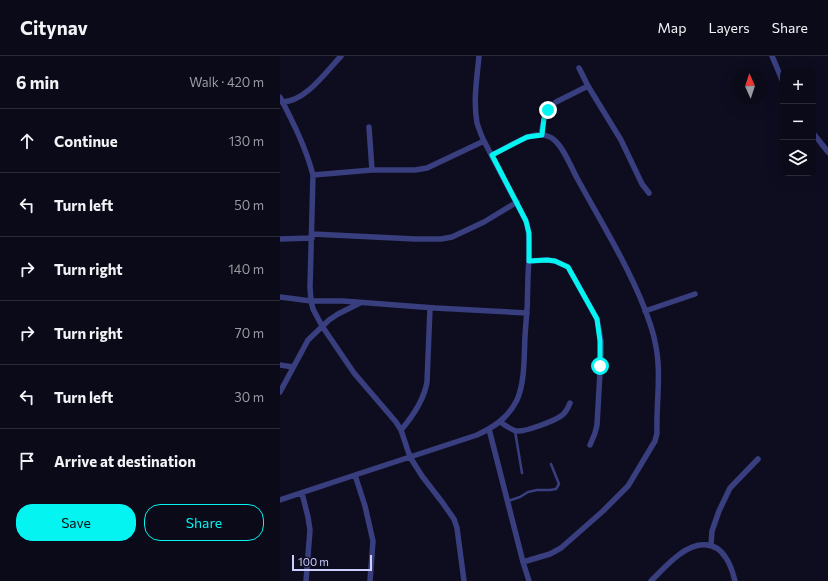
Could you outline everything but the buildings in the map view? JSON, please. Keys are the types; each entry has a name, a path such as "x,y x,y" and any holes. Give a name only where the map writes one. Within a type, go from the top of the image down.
{"street":[{"path":"281,99 288,102 297,98 314,86 341,56"},
{"path":"280,500 477,435 500,422 517,400 521,387 527,313 529,261 528,227 484,141 477,122 476,97 479,56"},
{"path":"772,56 780,75"},
{"path":"578,68 621,140 637,176 649,193"},
{"path":"542,135 546,113 552,106 556,102 588,86"},
{"path":"281,99 303,145 313,175 311,300 313,309 322,326 354,373 396,422 401,430 410,457 422,476 454,519 457,528 464,581"},
{"path":"369,127 372,170"},
{"path":"492,155 527,137 542,135 553,139 565,155 638,292 655,340 659,364 657,433 655,440 628,486 603,511 561,548 550,554 523,562"},
{"path":"816,137 828,152"},
{"path":"313,175 372,170 415,170 427,168 484,141"},
{"path":"280,239 312,236 441,239 452,237 484,222 516,202"},
{"path":"529,261 555,261 568,267 597,319 600,341 597,424 590,444"},
{"path":"645,311 695,294"},
{"path":"280,297 430,308 527,313"},
{"path":"280,392 308,340 322,326 338,314 360,303"},
{"path":"401,430 417,408 426,390 428,382 430,308"},
{"path":"280,365 293,366"},
{"path":"500,422 515,431 519,431 554,420 565,412 570,403"},
{"path":"489,429 529,581"},
{"path":"710,545 712,531 719,511 730,488 758,459"},
{"path":"354,475 365,506 373,541 370,581"},
{"path":"302,493 310,530 306,581"},
{"path":"650,581 680,554 699,545 710,545 720,551 726,557 735,581"}],"lane":[{"path":"515,431 522,473"},
{"path":"507,501 520,497 528,492 556,489 559,484 551,464"}],"route":[{"path":"548,110 544,118 542,135 527,137 492,155 526,221 529,233 529,261 555,261 568,267 597,319 600,341 600,366"}]}
